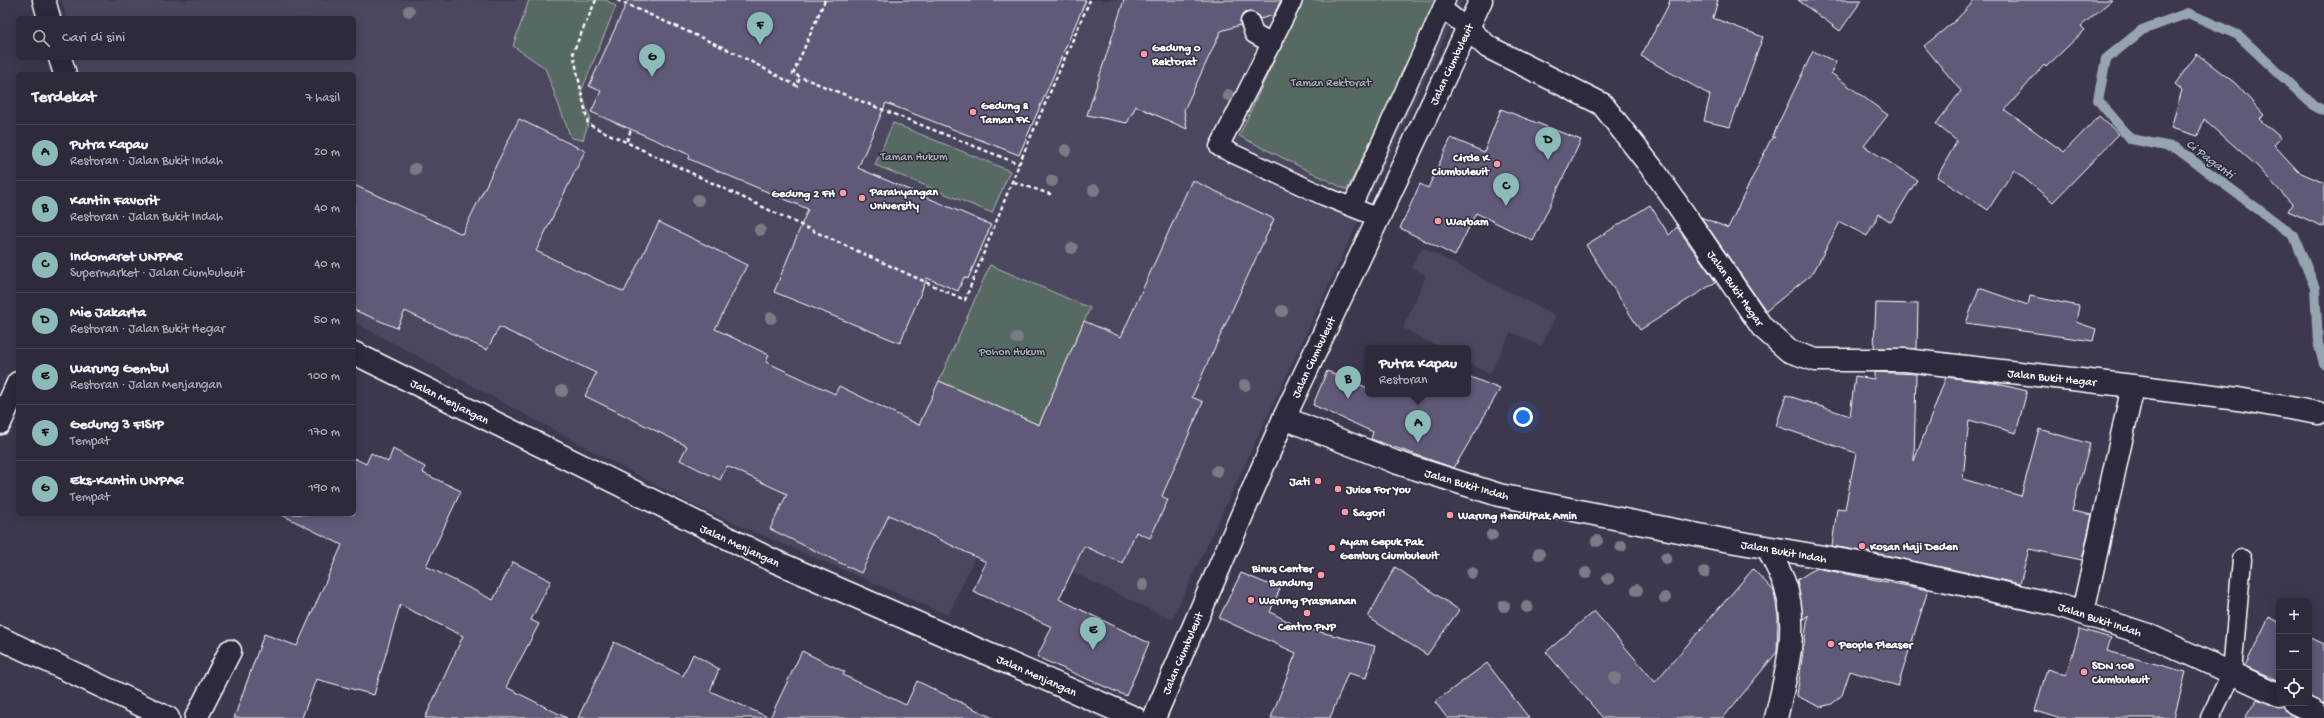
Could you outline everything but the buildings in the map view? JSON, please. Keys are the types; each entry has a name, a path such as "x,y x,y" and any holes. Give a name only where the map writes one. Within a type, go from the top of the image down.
{"street":[{"path":"44,0 48,16"},
{"name":"Jalan Ciumbuleuit","path":"1154,718 1284,418 1481,0"},
{"name":"Jalan Bukit Hegar","path":"1468,29 1488,47 1602,104 1655,172 1762,327 1789,351 1816,360 1905,360 2238,399 2321,414"},
{"path":"61,60 64,72"},
{"name":"Jalan Menjangan","path":"356,354 772,560 1135,718"},
{"path":"2083,612 2133,386"},
{"path":"0,423 10,391"},
{"name":"Jalan Bukit Indah","path":"1284,418 1395,462 1500,495 1547,506 1768,548 1888,568 1996,591 2083,612 2148,635 2232,672 2276,694"},
{"path":"1768,548 1784,583 1792,628 1787,674 1776,718"},
{"path":"0,638 168,718"},
{"path":"196,718 230,651"},
{"path":"2301,706 2322,718"}],"lane":[{"path":"1293,0 1219,147 1324,196 1379,218"},
{"path":"1352,206 1444,4 1468,29"},
{"path":"1250,22 1254,34 1272,44"},
{"path":"2210,718 2232,672 2242,559"}],"path":[{"path":"596,0 573,52 588,124 627,141 807,228 965,300 1014,182 1019,164 1090,0"},
{"path":"617,0 674,24 731,51 797,86 800,77"},
{"path":"825,0 794,74 1019,164"},
{"path":"672,29 674,24"},
{"path":"627,141 631,129"},
{"path":"1014,182 1053,195"}],"shaded area":[{"name":"Parahyangan University","path":"62,0 1462,0 1172,620 987,531 948,615 695,506 356,323 356,72 78,72 76,60 356,60 356,16 66,16"},
{"path":"1422,247 1556,316 1541,346 1511,332 1490,374 1471,364 1471,345 1434,345 1403,328 1426,276 1412,267"}],"green space":[{"path":"529,0 606,0 616,6 581,92 590,118 583,140 571,138 545,68 513,46"},
{"name":"Taman Rektorat","path":"1302,0 1438,0 1347,190 1239,136"},
{"name":"Taman Hukum","path":"893,123 1010,171 992,213 875,165"},
{"name":"Pohon Hukum","path":"990,265 1090,308 1039,425 939,381"}],"waterway":[{"name":"Ci Paganti","path":"2324,111 2313,105 2238,35 2188,13 2142,30 2106,59 2098,100 2131,139 2176,148 2294,236 2315,288 2318,343 2324,363"}],"place":[{"name":"Gedung 3 FISIP","path":"760,45"},
{"name":"Gedung 0 Rektorat","path":"1144,54"},
{"name":"Eks-Kantin UNPAR","path":"652,77"},
{"name":"Gedung & Taman FK","path":"973,112"},
{"name":"Mie Jakarta","path":"1548,160"},
{"name":"Circle K Ciumbuleuit","path":"1497,164"},
{"name":"Gedung 2 FH","path":"843,193"},
{"name":"Parahyangan University","path":"862,198"},
{"name":"Indomaret UNPAR","path":"1506,206"},
{"name":"Warbam","path":"1438,221"},
{"name":"Kantin Favorit","path":"1348,399"},
{"name":"Putra Kapau","path":"1418,443"},
{"name":"Jati","path":"1318,481"},
{"name":"Juice For You","path":"1338,489"},
{"name":"Sagori","path":"1345,512"},
{"name":"Warung Hendi/Pak Amin","path":"1450,515"},
{"name":"Kosan Haji Deden","path":"1862,546"},
{"name":"Ayam Gepuk Pak Gembus Ciumbuleuit","path":"1332,548"},
{"name":"Binus Center Bandung","path":"1321,575"},
{"name":"Warung Prasmanan","path":"1251,600"},
{"name":"Centro PNP","path":"1307,613"},
{"name":"People Pleaser","path":"1831,644"},
{"name":"Warung Gembul","path":"1093,650"},
{"name":"SDN 108 Ciumbuleuit","path":"2084,672"}]}
